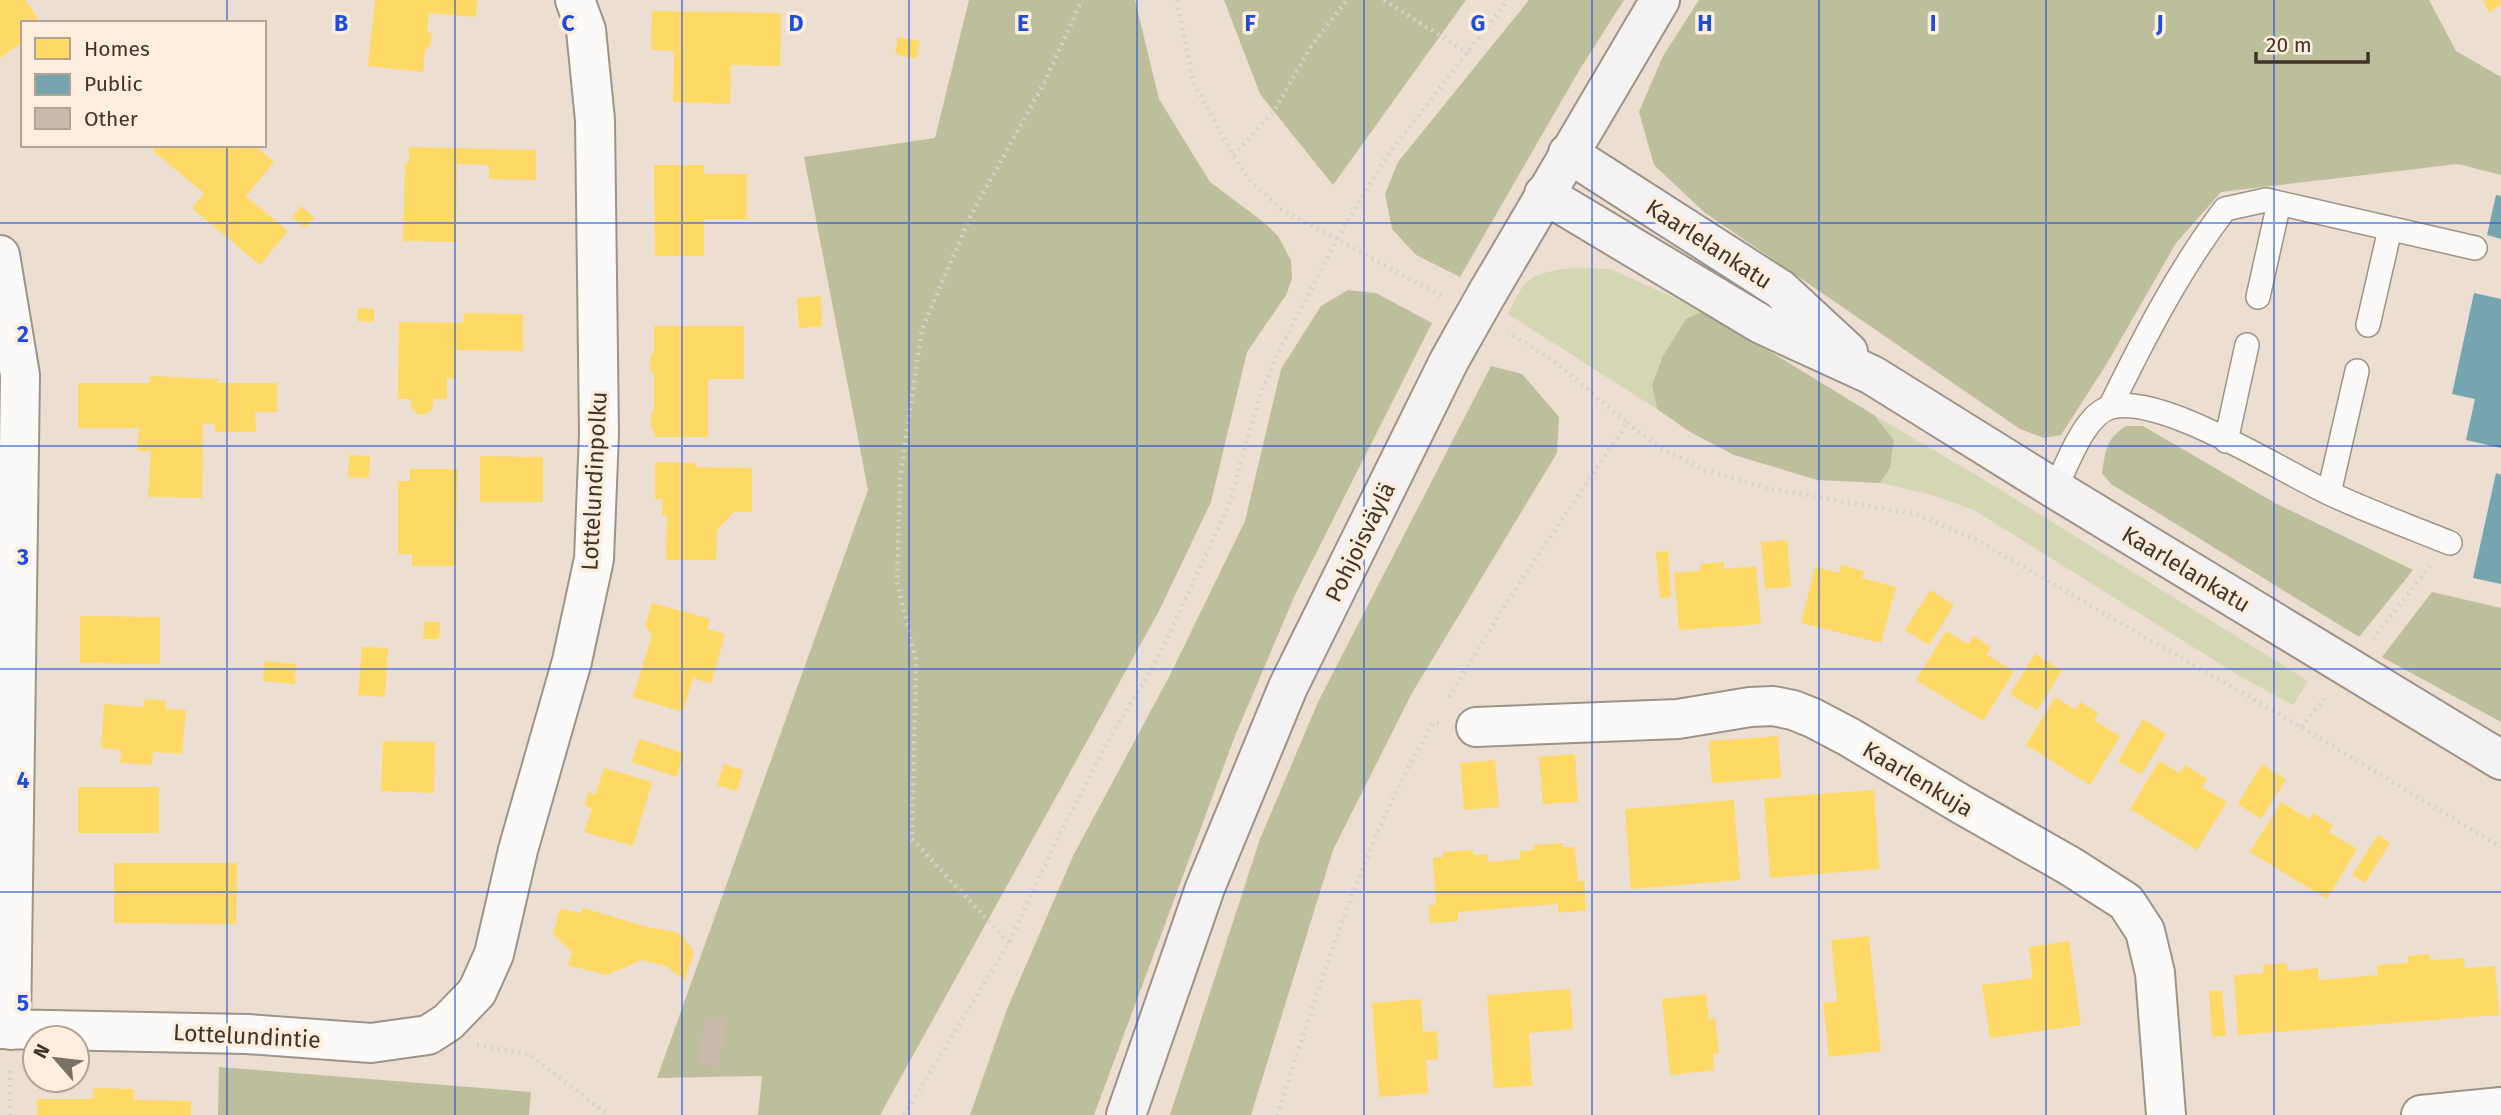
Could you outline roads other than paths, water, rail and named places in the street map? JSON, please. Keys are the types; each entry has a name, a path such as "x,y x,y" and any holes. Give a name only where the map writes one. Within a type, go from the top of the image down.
{"main road":[{"name":"Pohjoisväylä","path":"1126,1115 1205,888 1288,687 1448,361 1660,0"},
{"name":"Kaarlelankatu","path":"1568,153 1780,289 1872,375"},
{"name":"Kaarlelankatu","path":"1544,194 1761,324 1872,375 2501,760"}],"street":[{"name":"Lottelundinpolku","path":"477,992 494,954 518,850 572,661 594,559 600,435 595,120 586,30 575,0"},
{"path":"0,255 20,375 5,1030"},
{"name":"Kaarlenkuja","path":"1476,727 1678,719 1773,706 1814,718 1849,737 2070,866 2126,902 2144,931 2155,972 2166,1115"},
{"name":"Lottelundintie","path":"5,1030 247,1034 371,1043 428,1035 448,1022 477,992"},
{"path":"2421,1115 2501,1107"}],"lane":[{"path":"2055,489 2088,423 2110,407 2150,324 2194,250 2225,209 2266,200 2475,248"},
{"path":"2258,297 2279,203"},
{"path":"2368,325 2390,229"},
{"path":"2226,441 2247,345"},
{"path":"2329,493 2357,371"},
{"path":"2110,407 2147,407 2179,418 2329,493 2450,543"}]}
